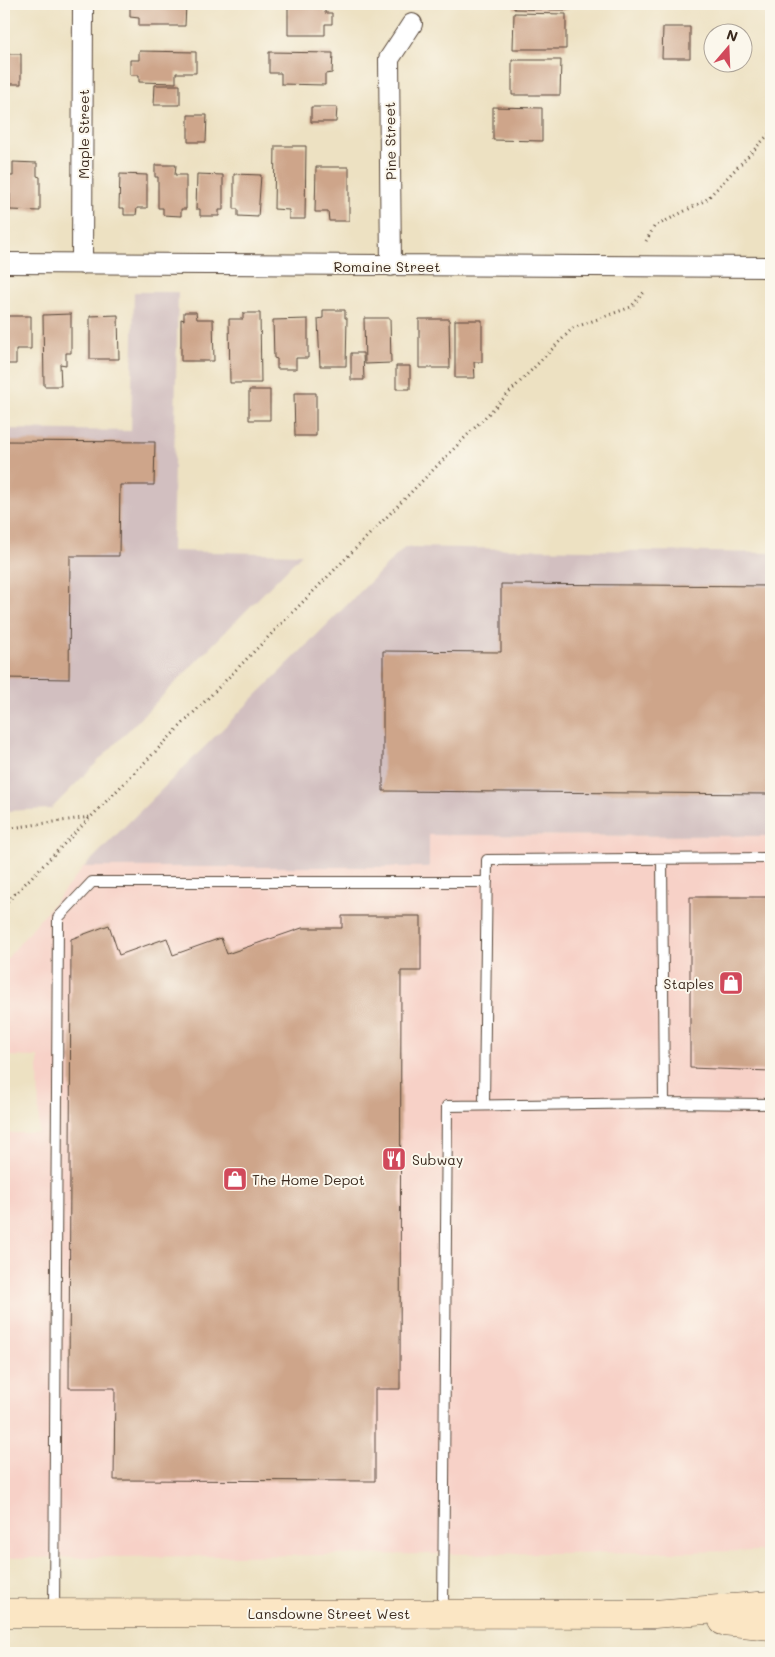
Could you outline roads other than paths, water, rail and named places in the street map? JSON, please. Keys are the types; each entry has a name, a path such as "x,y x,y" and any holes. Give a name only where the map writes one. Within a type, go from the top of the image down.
{"main road":[{"name":"Lansdowne Street West","path":"4,1613 443,1612 654,1614 771,1605"},
{"name":"Lansdowne Street West","path":"654,1614 771,1626"}],"street":[{"name":"Maple Street","path":"82,264 83,4"},
{"name":"Pine Street","path":"391,266 389,60 412,24"},
{"name":"Romaine Street","path":"4,263 771,266"}],"lane":[{"path":"662,858 664,1102"},
{"path":"484,1104 487,860 771,858"},
{"path":"54,1613 58,918 92,882 487,882"},
{"path":"443,1612 447,1106 664,1102 771,1104"}],"place":[{"name":"Staples","path":"731,983"},
{"name":"Subway","path":"394,1159"},
{"name":"The Home Depot","path":"235,1179"}]}
